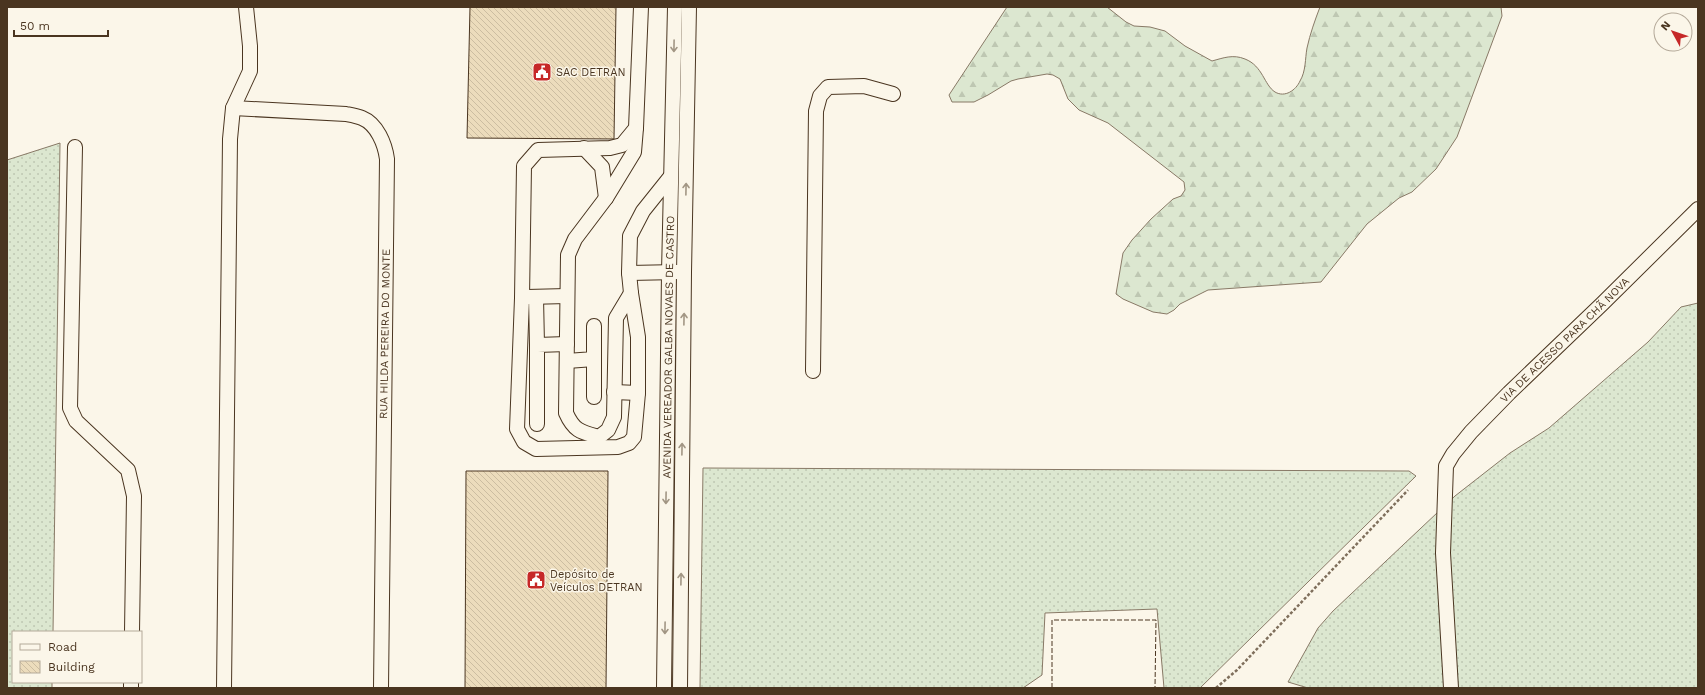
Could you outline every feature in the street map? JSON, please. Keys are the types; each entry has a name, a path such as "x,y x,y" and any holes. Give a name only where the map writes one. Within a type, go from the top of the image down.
{"street":[{"path":"224,688 230,140 233,108 250,71 250,46 246,7"},
{"path":"631,293 616,318 614,417 608,430 599,437 580,432 570,423 566,413 568,255 575,239 606,198 634,152 641,7"},
{"name":"AVENIDA VEREADOR GALBA NOVAES DE CASTRO","path":"664,688 669,272 675,7"},
{"name":"AVENIDA VEREADOR GALBA NOVAES DE CASTRO","path":"680,688 684,272 689,7"},
{"path":"813,371 816,111 820,96 828,87 864,86 892,94"},
{"name":"RUA HILDA PEREIRA DO MONTE","path":"233,108 346,114 362,118 372,125 385,148 387,159 381,688"},
{"path":"636,128 622,145 610,148 538,150 524,166 529,297 518,429 524,442 536,449 618,447 628,443 634,437 638,393 638,337 631,293 630,236 643,211 671,176"},
{"path":"74,147 70,408 76,421 128,470 134,496 132,631"},
{"path":"584,148 602,167 606,198"},
{"name":"VIA DE ACESSO PARA CHÃ NOVA","path":"1451,688 1442,554 1444,479 1446,466 1453,454 1471,432 1509,393 1698,209"},
{"path":"630,273 684,272"},
{"path":"529,297 567,296"},
{"path":"529,297 537,345 537,424"},
{"path":"594,326 594,398"},
{"path":"537,345 567,344"},
{"path":"567,361 594,359"},
{"path":"614,392 638,393"}],"path":[{"path":"1216,688 1237,670 1408,490"}],"green space":[{"path":"1007,7 1107,7 1126,22 1134,26 1150,27 1165,31 1185,46 1212,61 1232,57 1245,59 1251,62 1260,71 1271,89 1279,94 1286,94 1293,90 1302,77 1308,43 1320,7 1501,7 1502,16 1457,137 1436,169 1412,192 1399,198 1367,224 1321,282 1208,290 1180,304 1167,314 1153,312 1123,299 1116,294 1123,253 1132,240 1151,219 1173,199 1181,196 1185,190 1184,182 1108,123 1079,110 1068,99 1060,79 1053,75 1047,74 1011,81 974,102 952,102 949,95"},
{"path":"60,143 53,631 12,631 12,683 52,683 52,688 7,688 7,160"},
{"path":"1698,303 1698,688 1308,688 1288,682 1318,628 1333,611 1455,496 1510,453 1549,428 1648,342 1681,307"},
{"path":"703,468 1409,471 1416,476 1200,688 1164,688 1157,609 1045,613 1042,675 1023,688 700,688"}],"building":[{"name":"SAC DETRAN","path":"470,7 616,7 614,139 467,138"},
{"name":"Depósito de Veículos DETRAN","path":"466,471 608,471 606,688 465,688"}],"fence":[{"path":"1052,688 1052,620 1156,620 1155,688"}],"place":[{"name":"SAC DETRAN","path":"542,72"},
{"name":"Depósito de Veículos DETRAN","path":"536,580"}]}
